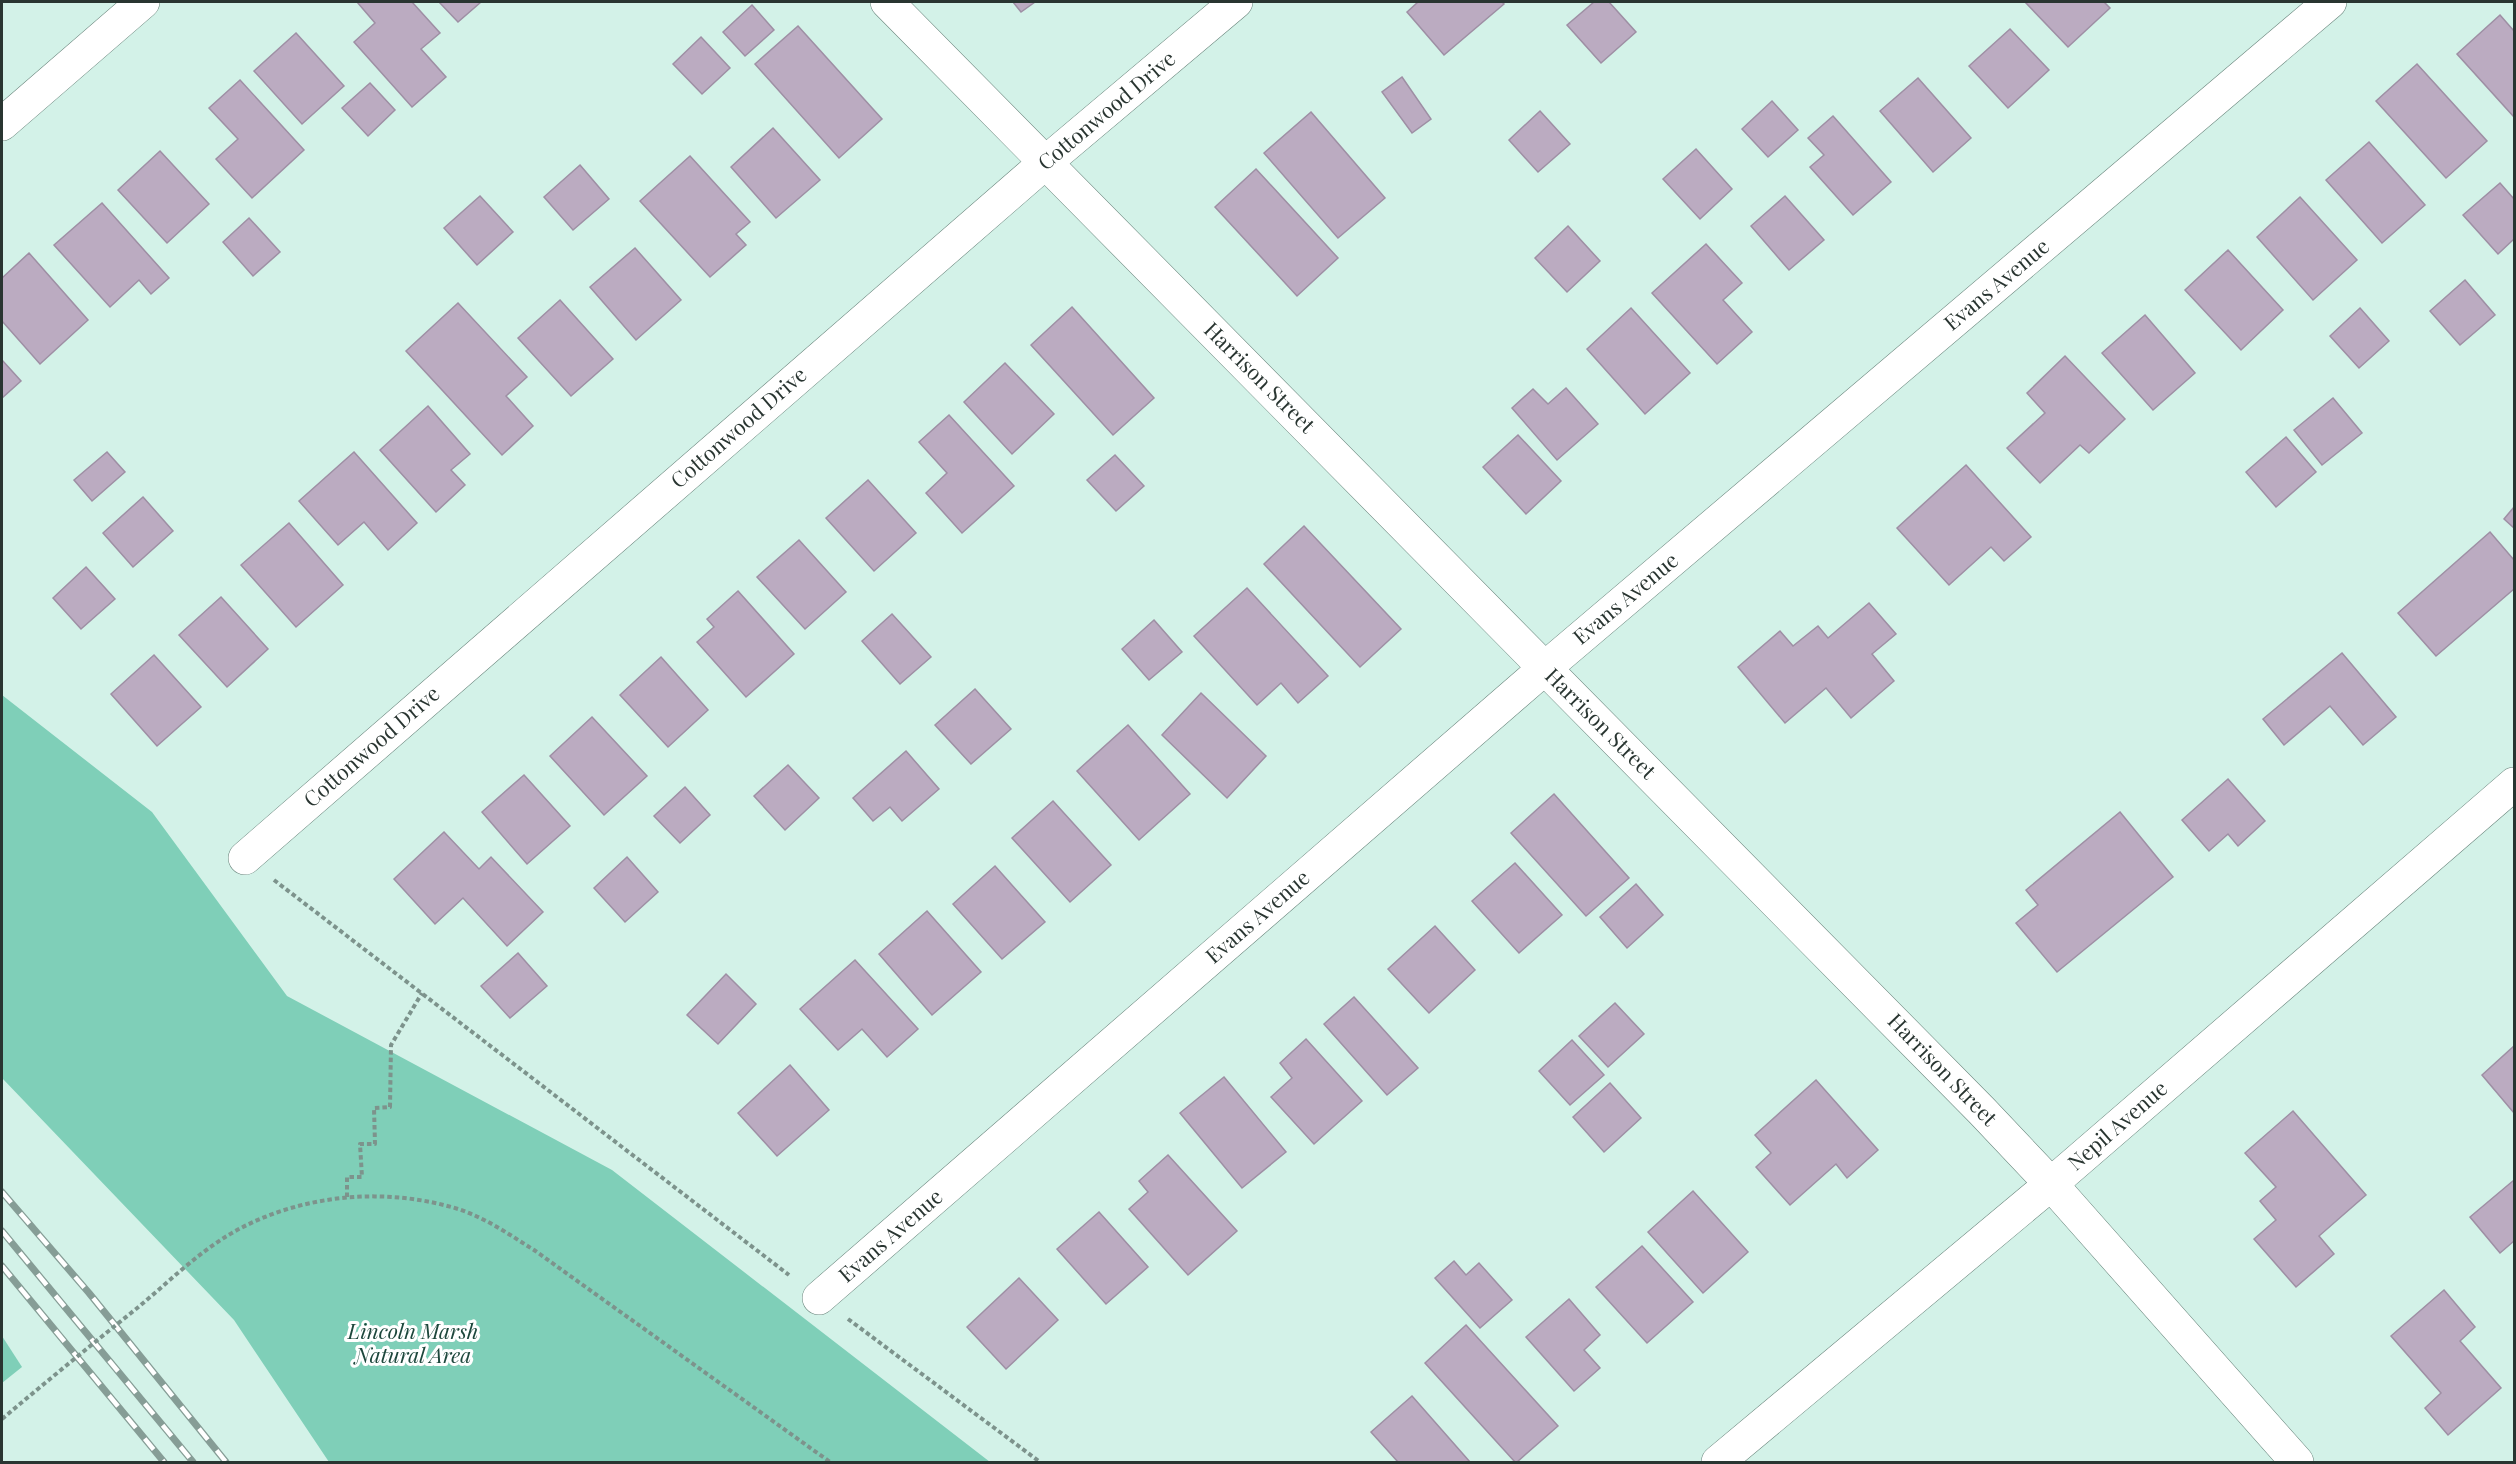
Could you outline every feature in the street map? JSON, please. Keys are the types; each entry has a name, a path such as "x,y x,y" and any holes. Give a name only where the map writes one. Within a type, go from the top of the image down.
{"street":[{"path":"2,124 143,2"},
{"name":"Harrison Street","path":"887,2 2052,1184 2297,1462"},
{"name":"Cottonwood Drive","path":"245,858 1046,162 1236,2"},
{"name":"Evans Avenue","path":"819,1298 1545,668 2330,2"},
{"name":"Nepil Avenue","path":"1718,1462 2052,1184 2514,784"}],"path":[{"path":"245,858 819,1298 1040,1462"},
{"path":"347,1197 347,1178 362,1178 360,1144 375,1144 374,1108 390,1107 391,1045 422,993"},
{"path":"2,1419 202,1254 239,1229 277,1213 320,1201 347,1197 383,1196 458,1209 496,1226 534,1250 830,1462"}],"green space":[{"name":"Lincoln Marsh Natural Area","path":"2,695 152,812 287,996 612,1170 990,1462 329,1462 234,1320 2,1078"},
{"path":"2,1336 22,1367 2,1383"}],"building":[{"path":"357,2 412,2 440,33 421,49 446,77 412,107 354,42 375,23"},
{"path":"439,2 481,2 458,22"},
{"path":"1013,2 1035,2 1021,12"},
{"path":"1418,2 1502,2 1504,4 1444,55 1407,12"},
{"path":"1594,2 1609,2 1636,32 1601,63 1567,25"},
{"path":"2025,2 2104,2 2110,8 2068,47"},
{"path":"752,5 774,30 745,56 723,32"},
{"path":"2500,15 2514,31 2514,117 2457,54"},
{"path":"798,26 882,119 839,158 755,64"},
{"path":"2010,29 2049,70 2008,108 1969,66"},
{"path":"296,33 344,86 302,124 254,71"},
{"path":"701,37 730,68 702,94 673,64"},
{"path":"2417,64 2487,141 2446,178 2376,101"},
{"path":"1402,77 1431,119 1412,133 1382,92"},
{"path":"1918,78 1971,138 1933,172 1880,111"},
{"path":"240,80 304,150 252,198 216,159 238,139 209,108"},
{"path":"370,83 395,110 368,136 342,108"},
{"path":"1772,101 1798,130 1768,157 1742,129"},
{"path":"1540,111 1570,144 1538,172 1509,140"},
{"path":"1311,112 1385,198 1338,238 1264,153"},
{"path":"1833,116 1891,182 1853,215 1810,167 1824,155 1808,138"},
{"path":"773,128 820,180 776,218 731,167"},
{"path":"2369,142 2425,205 2382,243 2326,180"},
{"path":"1696,149 1732,189 1700,219 1663,179"},
{"path":"160,151 209,204 167,243 118,190"},
{"path":"690,156 750,222 736,234 746,245 710,277 640,201"},
{"path":"580,165 609,199 573,230 544,197"},
{"path":"1256,169 1338,258 1297,296 1215,207"},
{"path":"2500,183 2514,199 2514,239 2498,254 2463,215"},
{"path":"480,196 513,232 477,265 444,228"},
{"path":"1785,196 1824,240 1789,270 1751,226"},
{"path":"2300,197 2357,260 2313,300 2257,237"},
{"path":"102,203 169,278 151,294 139,280 110,307 54,245"},
{"path":"249,218 280,252 253,276 223,242"},
{"path":"1568,226 1600,261 1567,292 1535,258"},
{"path":"1706,244 1742,283 1723,300 1752,332 1717,364 1652,293"},
{"path":"635,248 681,300 636,340 590,287"},
{"path":"2228,250 2283,310 2241,350 2185,290"},
{"path":"29,253 88,320 40,364 2,321 2,278"},
{"path":"2465,280 2495,315 2460,345 2430,311"},
{"path":"560,300 613,359 571,396 518,338"},
{"path":"458,303 527,377 506,396 533,426 502,455 406,351"},
{"path":"1072,307 1154,398 1113,435 1031,345"},
{"path":"1631,308 1690,373 1645,414 1587,349"},
{"path":"2360,308 2389,341 2359,368 2330,336"},
{"path":"2145,315 2195,373 2153,410 2102,353"},
{"path":"2065,356 2125,419 2089,453 2080,445 2040,483 2007,448 2045,413 2027,393"},
{"path":"2,360 21,381 2,398"},
{"path":"1005,363 1054,414 1012,454 964,402"},
{"path":"1566,388 1598,424 1557,460 1512,408 1533,389 1548,404"},
{"path":"2333,398 2362,433 2322,465 2294,430"},
{"path":"428,406 470,454 451,470 465,485 436,512 380,450"},
{"path":"949,415 1014,486 962,533 926,493 947,473 919,442"},
{"path":"1518,435 1561,481 1526,514 1483,467"},
{"path":"2286,437 2316,472 2276,507 2246,472"},
{"path":"107,452 125,472 92,501 74,480"},
{"path":"354,452 417,523 388,550 364,522 338,545 299,501"},
{"path":"1115,455 1144,486 1116,511 1087,480"},
{"path":"1966,465 2031,537 2004,561 1991,547 1949,585 1897,528"},
{"path":"868,480 916,533 874,571 826,518"},
{"path":"143,497 173,531 133,567 103,533"},
{"path":"2514,507 2514,528 2504,519"},
{"path":"289,523 343,585 296,627 241,565"},
{"path":"1304,526 1401,629 1360,667 1264,564"},
{"path":"2490,532 2514,560 2514,589 2436,656 2398,613"},
{"path":"799,540 846,592 805,629 757,577"},
{"path":"86,567 115,599 81,629 53,598"},
{"path":"1247,588 1328,676 1298,703 1281,683 1257,705 1194,636"},
{"path":"738,591 794,654 746,697 697,642 714,627 707,619"},
{"path":"221,597 268,649 227,687 179,635"},
{"path":"1869,603 1896,634 1872,654 1894,681 1851,718 1826,688 1785,723 1738,667 1780,631 1793,646 1818,626 1828,638"},
{"path":"892,614 931,657 900,684 862,641"},
{"path":"1154,620 1182,652 1149,680 1122,649"},
{"path":"2342,653 2396,717 2363,745 2330,706 2284,745 2263,719"},
{"path":"154,655 201,707 157,746 111,694"},
{"path":"661,657 708,710 668,747 620,695"},
{"path":"975,689 1011,729 971,764 935,725"},
{"path":"1201,693 1266,756 1227,798 1162,735"},
{"path":"592,717 647,776 604,815 550,756"},
{"path":"1128,725 1190,794 1139,840 1077,771"},
{"path":"906,751 939,789 902,821 890,807 873,821 853,798"},
{"path":"788,765 819,798 785,830 754,796"},
{"path":"524,775 570,826 527,864 482,812"},
{"path":"2228,779 2265,821 2238,846 2228,834 2209,851 2182,820"},
{"path":"685,787 710,815 680,843 654,816"},
{"path":"1554,794 1629,878 1586,916 1511,833"},
{"path":"1053,801 1111,865 1070,902 1012,838"},
{"path":"2120,812 2173,877 2057,972 2016,923 2038,905 2026,890"},
{"path":"444,832 479,869 491,857 543,912 507,946 463,898 435,924 394,879"},
{"path":"627,857 658,892 625,922 594,888"},
{"path":"1515,863 1562,915 1519,953 1472,901"},
{"path":"995,866 1045,922 1002,959 953,904"},
{"path":"1636,884 1663,915 1627,948 1600,917"},
{"path":"927,911 981,972 932,1015 879,954"},
{"path":"1435,926 1475,970 1429,1013 1388,969"},
{"path":"518,953 547,986 510,1018 481,986"},
{"path":"855,960 918,1029 887,1057 862,1029 838,1050 800,1009"},
{"path":"726,974 756,1004 718,1044 687,1015"},
{"path":"1354,997 1418,1068 1387,1095 1324,1024"},
{"path":"1615,1003 1644,1034 1608,1067 1579,1036"},
{"path":"1306,1039 1362,1101 1314,1144 1271,1097 1292,1078 1280,1063"},
{"path":"1572,1040 1604,1075 1570,1105 1539,1071"},
{"path":"2514,1046 2514,1113 2482,1075"},
{"path":"790,1065 829,1110 777,1156 738,1113"},
{"path":"1224,1077 1286,1152 1242,1188 1180,1113"},
{"path":"1816,1080 1878,1150 1847,1178 1836,1164 1790,1205 1756,1167 1771,1153 1755,1135"},
{"path":"1610,1083 1641,1118 1604,1152 1573,1117"},
{"path":"2293,1111 2366,1195 2319,1236 2334,1254 2296,1287 2254,1239 2276,1220 2260,1201 2276,1187 2245,1153"},
{"path":"1168,1155 1237,1231 1188,1275 1129,1209 1148,1192 1139,1181"},
{"path":"2514,1180 2514,1241 2500,1253 2470,1217"},
{"path":"1693,1191 1748,1252 1703,1293 1648,1232"},
{"path":"1099,1212 1148,1267 1106,1304 1057,1249"},
{"path":"1642,1246 1693,1302 1647,1343 1596,1287"},
{"path":"1454,1261 1466,1275 1479,1263 1512,1300 1480,1328 1435,1278"},
{"path":"1019,1278 1058,1320 1006,1369 967,1327"},
{"path":"2444,1290 2475,1327 2460,1341 2501,1388 2448,1435 2425,1408 2441,1393 2391,1336"},
{"path":"1569,1299 1600,1335 1584,1350 1600,1368 1574,1391 1526,1337"},
{"path":"1466,1325 1558,1426 1517,1462 1425,1363"},
{"path":"1412,1396 1470,1462 1398,1462 1371,1432"}],"railway":[{"path":"2,1192 89,1293 226,1462"},
{"path":"2,1231 193,1462"},
{"path":"2,1266 164,1462"}]}
